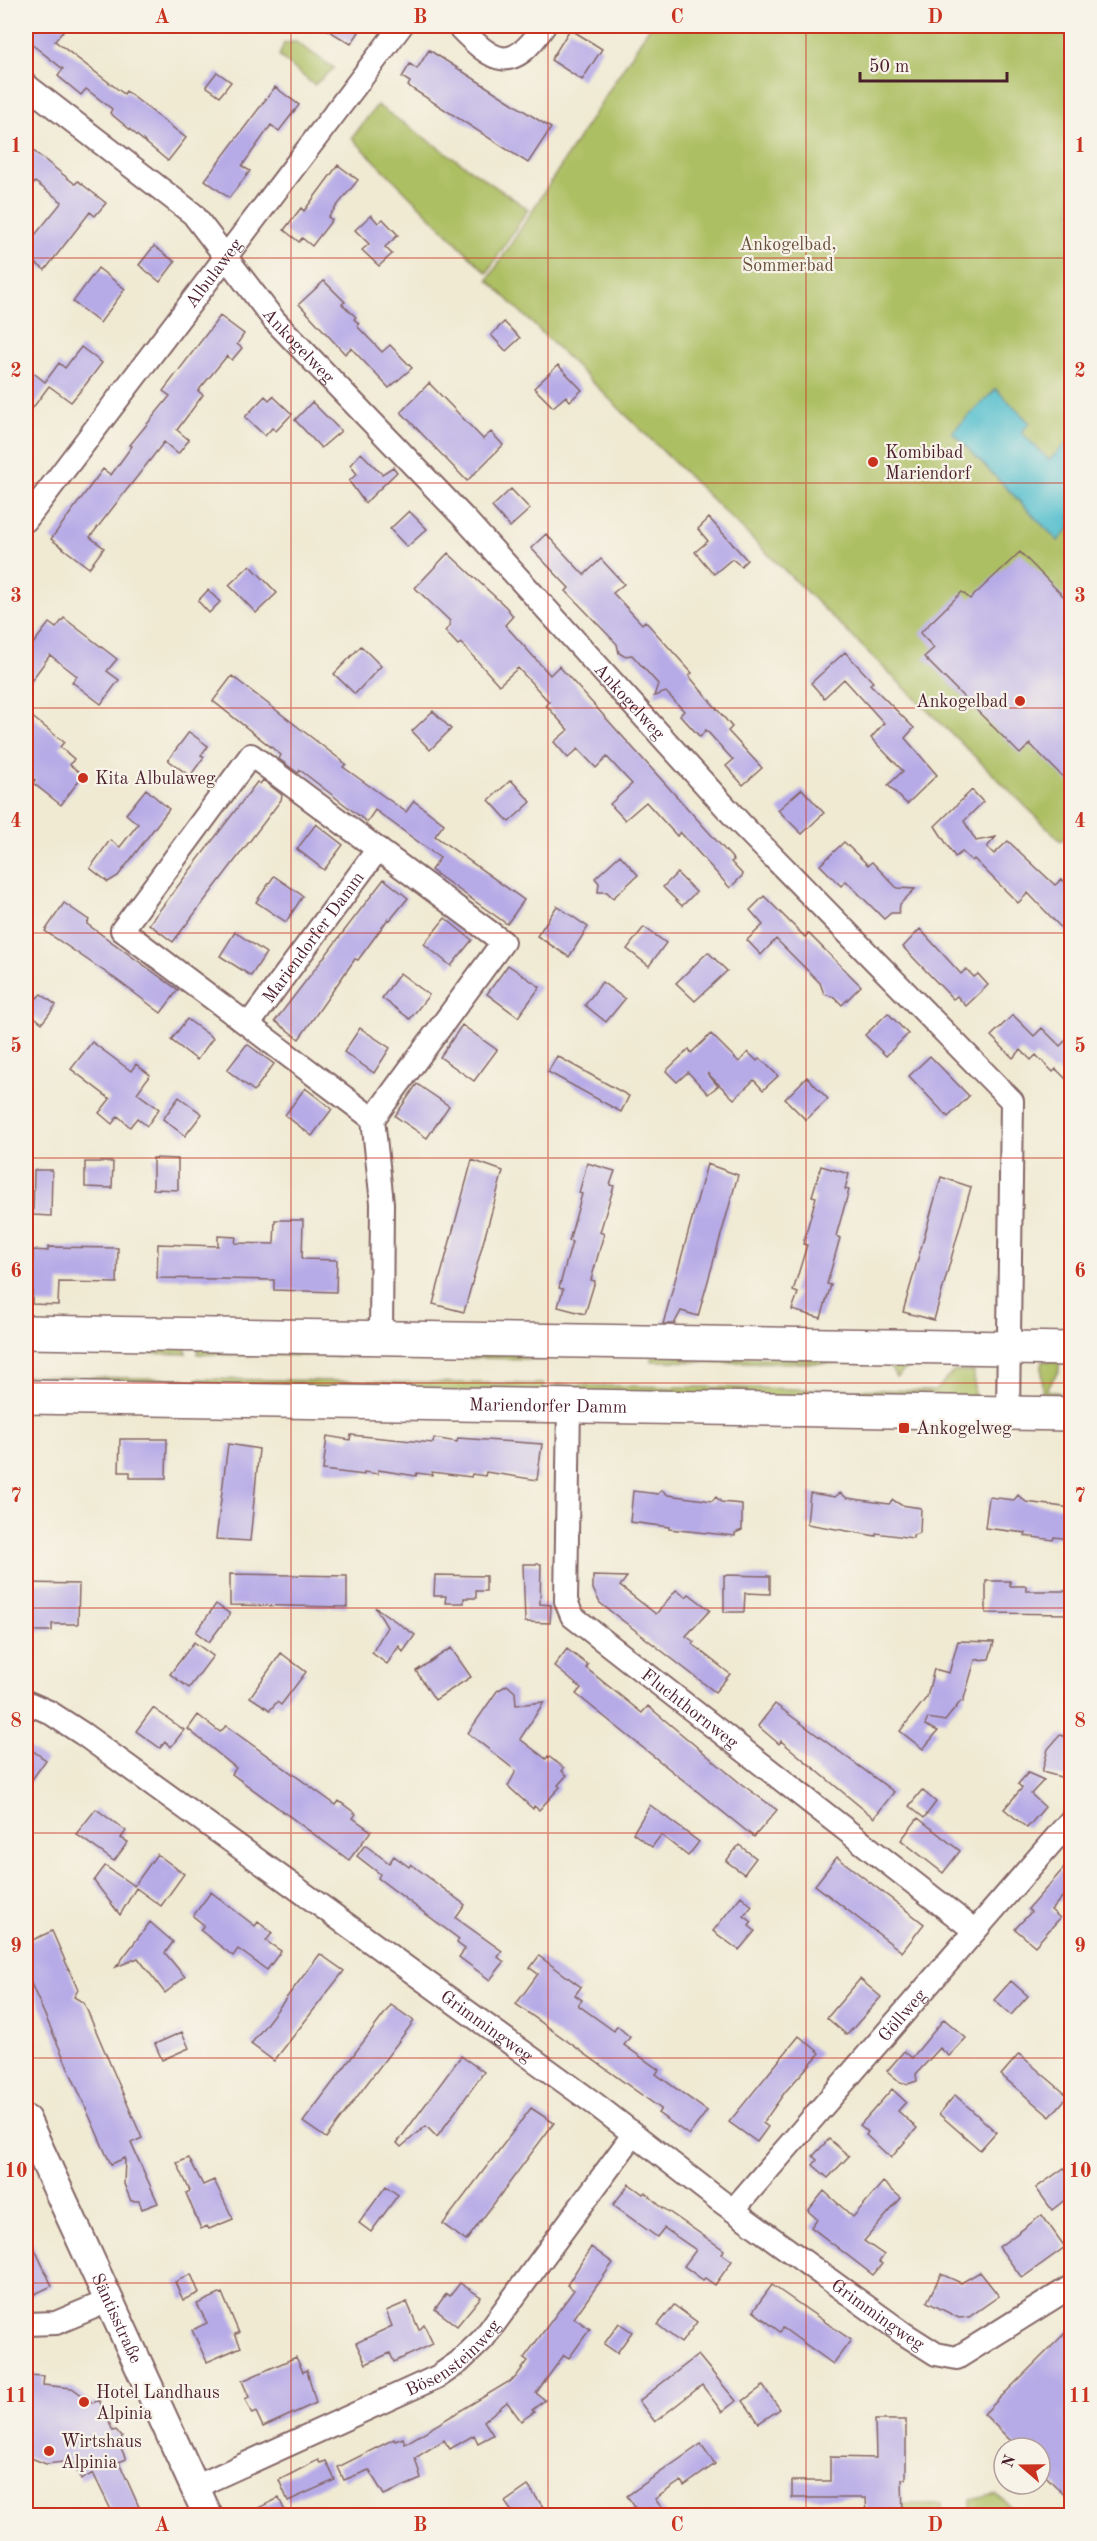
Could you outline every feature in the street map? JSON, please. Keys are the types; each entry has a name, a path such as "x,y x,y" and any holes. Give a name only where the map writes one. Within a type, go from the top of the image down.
{"main road":[{"path":"26,1332 1071,1349"},
{"name":"Mariendorfer Damm","path":"26,1397 1071,1414"}],"street":[{"name":"Albulaweg","path":"26,520 401,26"},
{"path":"458,26 490,55 508,58 528,48 544,26"},
{"name":"Ankogelweg","path":"26,85 193,214 274,320 464,518 740,823 1012,1101 1008,1413"},
{"path":"373,1119 122,930 251,755 503,942 373,1119 382,1203 381,1338"},
{"name":"Mariendorfer Damm","path":"249,1024 378,849"},
{"name":"Fluchthornweg","path":"569,1405 566,1601 572,1616 974,1930"},
{"name":"Grimmingweg","path":"26,1702 49,1712 83,1734 595,2104 733,2210 903,2333 945,2357 957,2358 972,2350 1071,2286"},
{"name":"Göllweg","path":"733,2210 1071,1819"},
{"name":"Säntisstraße","path":"26,2120 208,2516"},
{"name":"Bösensteinweg","path":"195,2487 439,2376 456,2365 483,2339 633,2135"},
{"path":"26,2324 56,2324 108,2301"}],"green space":[{"name":"Ankogelbad, Sommerbad","path":"650,26 1071,26 1071,832 1061,841 488,280"},
{"path":"296,42 334,68 314,85 279,56 284,43"},
{"path":"377,105 528,209 487,273 352,138"},
{"path":"26,1345 186,1348 186,1354 26,1351"},
{"path":"198,1348 545,1353 545,1359 198,1354"},
{"path":"652,1355 916,1361 896,1377 889,1364 652,1361"},
{"path":"1042,1361 1059,1361 1059,1370 1046,1390 1059,1393 1053,1400 1042,1401"},
{"path":"954,1371 974,1371 974,1400 556,1393 556,1385 935,1391"},
{"path":"26,1376 185,1379 185,1387 26,1385"},
{"path":"197,1379 544,1384 544,1393 197,1388"},
{"path":"992,2495 999,2496 1018,2515 970,2515 970,2500"},
{"path":"903,2504 943,2504 943,2515 903,2515"}],"water":[{"path":"996,389 1030,423 1021,432 1049,460 1071,441 1071,527 1058,541 952,432"}],"building":[{"path":"26,26 67,26 55,41 124,94 126,91 186,138 168,161 110,113 112,109 86,89 81,95 58,76 63,69 26,40"},
{"path":"321,26 348,26 359,32 351,44"},
{"path":"570,29 602,49 582,80 551,60"},
{"path":"429,50 551,128 528,163 408,86 410,82 402,77 410,64 417,69"},
{"path":"217,72 231,82 220,96 206,86"},
{"path":"275,87 299,105 279,131 271,125 242,166 250,171 229,198 205,180"},
{"path":"26,145 75,184 78,181 106,203 95,216 90,212 45,270 26,256 26,246 62,202 35,182 26,194"},
{"path":"338,165 358,180 328,217 332,220 312,246 302,238 299,242 284,230 301,208 304,211"},
{"path":"371,215 378,223 383,219 398,235 385,247 392,254 379,266 362,250 369,244 355,230"},
{"path":"154,246 175,262 160,282 139,265"},
{"path":"98,268 125,289 100,323 73,302"},
{"path":"324,281 345,302 342,304 356,317 354,319 359,324 357,326 382,352 390,345 412,368 389,388 351,348 345,354 299,304"},
{"path":"220,316 244,334 237,344 242,348 232,360 227,356 198,391 203,395 177,430 189,440 178,454 164,442 90,537 104,548 89,568 51,539 103,469 111,475 132,446 130,445 170,396 163,391"},
{"path":"504,322 520,338 506,351 491,335"},
{"path":"81,347 102,363 86,384 71,402 49,386 26,417 26,367 45,382 59,363 65,368"},
{"path":"558,365 582,390 570,401 566,396 553,407 534,388"},
{"path":"429,383 483,439 491,432 503,445 467,481 401,412"},
{"path":"265,396 269,400 273,396 292,414 276,431 272,428 265,436 245,417"},
{"path":"312,402 341,431 321,448 295,420"},
{"path":"361,453 382,474 393,467 397,472 365,503 349,481 357,474 350,465"},
{"path":"511,489 530,509 510,527 492,507"},
{"path":"409,511 427,529 407,547 390,529"},
{"path":"709,518 747,560 741,566 732,559 714,574 695,552 708,541 698,529"},
{"path":"546,534 584,575 601,559 624,584 613,593 642,624 645,621 692,673 689,676 732,727 728,731 762,768 743,785 726,766 733,760 706,730 700,737 680,715 684,711 666,692 654,696 658,684 632,655 624,656 619,653 617,644 566,591 569,588 531,548"},
{"name":"Ankogelbad","path":"1020,552 1071,604 1071,785 1030,744 1020,754 924,657 934,648 920,633 962,592 970,599"},
{"path":"448,553 506,607 513,616 505,625 550,675 559,666 734,860 731,862 743,875 730,888 680,832 677,836 646,802 625,820 610,804 632,784 607,757 596,768 578,749 568,758 554,742 568,730 546,705 549,702 518,668 499,685 461,643 458,645 445,631 450,626 450,621 415,588"},
{"path":"250,565 277,593 256,613 229,585"},
{"path":"208,590 220,602 209,613 198,601"},
{"path":"64,618 117,659 107,671 119,680 101,704 72,682 77,676 50,655 26,688 26,653 49,623 56,628"},
{"path":"361,646 381,666 355,694 334,674"},
{"path":"845,652 873,682 870,684 914,728 905,738 937,775 907,804 888,785 903,771 871,738 884,723 844,679 824,698 811,683"},
{"path":"232,676 346,764 343,767 406,812 414,801 444,824 435,836 524,900 507,924 431,870 440,858 375,810 367,822 300,770 298,773 279,759 281,755 213,701"},
{"path":"433,711 451,729 430,750 412,731"},
{"path":"26,712 64,742 60,747 74,759 70,765 83,775 61,805 33,783 35,780 26,772"},
{"path":"189,732 208,746 201,755 204,757 190,776 168,760"},
{"path":"263,780 282,795 281,800 173,942 149,924 257,782 260,784"},
{"path":"511,780 531,802 509,822 489,800"},
{"path":"146,789 169,809 118,876 108,882 90,868 110,840 120,847 138,824 126,814"},
{"path":"802,789 824,813 802,834 778,810"},
{"path":"972,790 983,802 964,821 976,841 996,837 987,847 994,854 1008,841 1055,885 1062,879 1071,889 1071,938 1028,893 1018,903 974,859 972,861 962,852 955,857 935,826"},
{"path":"316,824 343,845 324,870 297,849"},
{"path":"844,842 868,865 872,862 897,888 915,889 900,904 899,913 891,913 884,919 846,881 841,886 820,865"},
{"path":"620,855 638,875 613,898 607,892 598,892 599,883 595,878"},
{"path":"677,873 696,892 682,906 663,887"},
{"path":"274,876 303,896 286,922 256,902"},
{"path":"384,879 408,898 390,920 388,919 358,960 355,959 299,1039 275,1021"},
{"path":"764,896 805,937 808,933 861,986 842,1005 834,997 824,994 820,983 776,939 761,955 747,940 763,925 750,910"},
{"path":"64,903 89,920 87,924 178,990 161,1013 45,931"},
{"path":"557,906 588,927 569,957 537,936"},
{"path":"445,918 472,940 451,966 424,944"},
{"path":"644,927 666,943 649,966 627,949"},
{"path":"920,929 961,974 966,969 974,977 978,974 988,985 966,1006 957,996 953,999 903,947"},
{"path":"235,932 266,953 251,976 220,956"},
{"path":"708,952 727,971 695,1001 676,983"},
{"path":"508,965 540,987 518,1017 487,994"},
{"path":"400,973 429,995 410,1019 382,998"},
{"path":"602,982 625,999 606,1022 585,1005"},
{"path":"26,989 37,998 41,994 56,1005 42,1023 26,1010"},
{"path":"888,1013 908,1034 886,1056 865,1035"},
{"path":"1013,1015 1034,1036 1042,1028 1060,1046 1071,1035 1071,1084 1056,1069 1053,1072 1036,1055 1031,1060 1021,1050 1013,1058 991,1036"},
{"path":"187,1019 213,1038 197,1060 171,1040"},
{"path":"462,1025 497,1050 474,1081 440,1057"},
{"path":"360,1028 390,1048 374,1073 344,1052"},
{"path":"711,1034 739,1062 748,1052 757,1061 760,1058 778,1076 763,1090 754,1080 734,1099 707,1073 718,1086 708,1094 688,1072 677,1082 666,1071 689,1049 691,1053"},
{"path":"92,1042 131,1071 136,1064 150,1075 137,1093 159,1109 147,1126 137,1118 130,1127 118,1116 112,1124 99,1113 110,1099 71,1069"},
{"path":"247,1044 274,1064 254,1091 227,1070"},
{"path":"557,1056 629,1096 621,1112 548,1072"},
{"path":"930,1056 969,1096 948,1117 909,1076"},
{"path":"807,1077 828,1099 806,1120 785,1099"},
{"path":"417,1084 449,1106 427,1138 395,1116"},
{"path":"305,1088 332,1109 312,1136 285,1115"},
{"path":"179,1097 202,1114 185,1136 163,1119"},
{"path":"153,1158 178,1159 178,1190 153,1189"},
{"path":"472,1160 503,1171 464,1312 433,1304"},
{"path":"85,1162 113,1162 112,1188 85,1187"},
{"path":"587,1163 615,1171 610,1185 614,1186 600,1232 604,1234 591,1280 595,1281 585,1314 558,1307 563,1289 559,1288 572,1242 569,1241 582,1194 579,1193"},
{"path":"707,1164 738,1175 698,1316 681,1311 674,1324 663,1324"},
{"path":"821,1166 849,1174 845,1189 849,1190 836,1236 840,1238 827,1284 831,1285 821,1318 792,1310 798,1293 793,1291 807,1245 803,1244 816,1197 812,1196"},
{"path":"34,1170 52,1170 51,1216 33,1215"},
{"path":"941,1177 971,1187 934,1320 903,1312"},
{"path":"275,1220 303,1220 302,1259 337,1260 336,1292 274,1290 274,1280 157,1278 158,1244 218,1246 218,1236 236,1237 235,1243 274,1244"},
{"path":"48,1247 118,1248 117,1283 59,1282 58,1305 32,1304 33,1250 48,1251"},
{"path":"351,1435 433,1443 434,1438 457,1442 458,1438 542,1444 537,1480 486,1472 485,1476 472,1474 471,1477 432,1472 432,1475 417,1473 416,1476 378,1470 378,1474 364,1472 364,1475 323,1470 327,1436 350,1440"},
{"path":"120,1439 167,1439 166,1478 130,1478 130,1472 119,1472"},
{"path":"228,1444 259,1449 250,1541 216,1539"},
{"path":"662,1490 668,1495 712,1501 716,1497 721,1502 742,1504 742,1530 735,1533 735,1536 630,1522 633,1491 658,1494"},
{"path":"810,1493 835,1497 840,1493 847,1498 889,1504 893,1500 901,1505 921,1508 920,1533 913,1535 913,1538 876,1533 876,1536 807,1524"},
{"path":"1018,1495 1026,1502 1071,1508 1071,1539 1054,1537 1053,1540 1025,1536 1026,1533 985,1528 989,1497 1014,1500"},
{"path":"523,1564 541,1564 540,1604 551,1605 550,1623 525,1622"},
{"path":"230,1574 347,1576 347,1607 230,1605"},
{"path":"435,1575 486,1576 486,1591 476,1591 476,1598 464,1598 464,1603 445,1603 446,1596 434,1596"},
{"path":"724,1575 770,1576 770,1594 745,1593 744,1612 724,1612"},
{"path":"593,1576 627,1577 620,1586 656,1614 676,1590 686,1597 689,1594 710,1610 686,1636 694,1642 692,1644 730,1674 715,1692 600,1603 593,1589"},
{"path":"986,1581 1010,1581 1010,1586 1026,1586 1026,1591 1071,1591 1071,1614 986,1613"},
{"path":"26,1583 79,1584 78,1624 52,1624 52,1631 26,1631"},
{"path":"216,1604 230,1614 209,1642 196,1632"},
{"path":"375,1607 415,1635 403,1652 399,1646 387,1664 372,1653 387,1627"},
{"path":"958,1641 994,1642 989,1659 975,1660 963,1702 961,1701 945,1721 928,1718 925,1725 938,1731 923,1749 900,1731 927,1697 934,1669 949,1673"},
{"path":"194,1642 213,1656 189,1688 170,1674"},
{"path":"451,1648 471,1677 435,1700 416,1671"},
{"path":"567,1649 588,1665 586,1668 642,1713 648,1706 740,1783 777,1810 754,1837 576,1694 581,1688 554,1666"},
{"path":"281,1653 306,1672 281,1705 277,1702 270,1710 250,1697"},
{"path":"507,1685 515,1692 516,1705 544,1702 520,1739 546,1759 548,1756 564,1768 562,1771 567,1775 558,1785 560,1787 539,1810 534,1806 533,1809 508,1786 516,1771 468,1733 497,1691"},
{"path":"775,1704 894,1792 874,1818 781,1741 779,1744 758,1726"},
{"path":"153,1708 184,1730 171,1747 165,1742 160,1748 136,1731"},
{"path":"198,1715 220,1732 226,1726 336,1805 339,1801 356,1814 353,1818 371,1831 349,1860 232,1774 236,1768 188,1729"},
{"path":"1060,1735 1071,1738 1071,1766 1068,1779 1042,1772 1048,1749"},
{"path":"26,1746 46,1760 26,1788"},
{"path":"1028,1773 1044,1780 1031,1794 1045,1807 1027,1828 1004,1809 1022,1788 1018,1784"},
{"path":"922,1790 936,1802 924,1818 909,1806"},
{"path":"650,1805 699,1842 688,1856 661,1835 652,1847 633,1833"},
{"path":"96,1809 126,1831 121,1838 128,1842 114,1861 76,1834"},
{"path":"918,1818 960,1851 943,1873 901,1840"},
{"path":"365,1845 389,1863 394,1856 409,1867 411,1864 465,1905 456,1918 502,1951 498,1957 504,1962 490,1980 459,1957 465,1949 457,1943 459,1939 378,1878 380,1874 357,1856"},
{"path":"739,1845 756,1858 744,1874 726,1861"},
{"path":"157,1854 184,1874 161,1906 136,1888 120,1915 94,1881 105,1866 134,1886"},
{"path":"837,1857 924,1924 902,1952 815,1885"},
{"path":"1071,1860 1071,1887 1051,1910 1060,1918 1035,1946 1015,1929 1031,1912 1028,1909"},
{"path":"211,1892 255,1926 258,1922 272,1933 266,1941 281,1951 267,1970 238,1949 233,1956 200,1930 204,1925 193,1916"},
{"path":"741,1896 752,1906 744,1916 752,1922 749,1926 755,1931 739,1950 713,1931"},
{"path":"150,1922 173,1942 165,1953 185,1977 165,1993 138,1958 116,1967"},
{"path":"52,1931 78,1990 74,1997 84,2003 142,2138 131,2143 158,2203 142,2209 139,2201 131,2201 124,2184 125,2158 111,2164 106,2154 26,1972 26,1943"},
{"path":"320,1954 344,1971 274,2061 251,2044"},
{"path":"539,1956 581,1987 575,1995 582,2000 578,2005 614,2031 617,2026 630,2037 624,2045 659,2070 656,2074 707,2111 689,2135 658,2113 661,2109 516,2004 538,1974 530,1968"},
{"path":"860,1979 881,1997 847,2035 827,2018"},
{"path":"1011,1981 1028,1996 1011,2015 994,2000"},
{"path":"391,2005 414,2021 326,2138 303,2122"},
{"path":"944,2019 966,2038 949,2056 940,2048 916,2074 917,2081 908,2084 900,2082 887,2071 904,2051 912,2058"},
{"path":"182,2032 189,2048 162,2060 155,2044"},
{"path":"799,2036 820,2053 785,2092 763,2123 768,2127 757,2142 729,2122"},
{"path":"1019,2054 1068,2096 1050,2117 1001,2075"},
{"path":"461,2056 484,2072 437,2137 426,2126 401,2147 397,2143"},
{"path":"892,2089 906,2102 898,2111 917,2128 891,2158 866,2135 868,2132 860,2125"},
{"path":"955,2095 996,2132 980,2150 939,2114"},
{"path":"531,2108 554,2123 466,2241 443,2224"},
{"path":"829,2139 849,2156 828,2178 813,2165 817,2160 813,2156"},
{"path":"189,2158 203,2185 214,2180 233,2219 209,2229 207,2226 201,2229 186,2193 190,2191 177,2163"},
{"path":"1064,2168 1071,2176 1071,2195 1052,2210 1036,2188"},
{"path":"883,2182 901,2198 864,2241 884,2255 879,2262 882,2264 873,2275 811,2227 817,2219 808,2211 824,2191 853,2217"},
{"path":"629,2184 643,2194 645,2192 659,2205 724,2250 722,2254 732,2261 715,2285 705,2278 703,2280 684,2266 696,2250 664,2228 657,2237 613,2205"},
{"path":"386,2186 398,2195 371,2232 359,2223"},
{"path":"1042,2215 1065,2247 1022,2278 999,2247"},
{"path":"26,2230 52,2286 26,2298"},
{"path":"591,2247 613,2263 574,2318 590,2329 569,2358 564,2355 536,2393 545,2400 532,2410 534,2412 521,2421 507,2402 484,2421 493,2435 478,2443 474,2435 450,2449 444,2440 415,2458 421,2479 384,2495 369,2470 344,2480 338,2467 394,2439 395,2441 403,2438 405,2444 515,2378 528,2361 524,2358 574,2290 567,2285"},
{"path":"980,2272 999,2296 969,2317 959,2318 927,2302 941,2274 961,2283"},
{"path":"191,2274 199,2293 183,2300 175,2282"},
{"path":"460,2283 481,2297 457,2326 435,2309 446,2294 450,2296"},
{"path":"772,2285 851,2340 833,2364 783,2328 780,2332 753,2311"},
{"path":"222,2293 239,2333 235,2334 241,2347 207,2362 192,2330 207,2323 197,2304"},
{"path":"407,2302 419,2330 424,2325 433,2344 394,2362 390,2353 366,2364 356,2343 392,2326 386,2311"},
{"path":"674,2305 697,2322 681,2343 658,2325"},
{"path":"619,2323 632,2332 617,2353 604,2344"},
{"path":"1071,2327 1071,2502 1052,2482 1052,2436 1006,2436 984,2414"},
{"path":"698,2355 736,2401 722,2412 702,2385 655,2422 639,2401"},
{"path":"296,2357 303,2372 307,2370 316,2403 263,2427 256,2412 252,2414 245,2399 249,2397 242,2381"},
{"path":"26,2375 44,2376 43,2385 72,2388 93,2403 99,2400 113,2431 116,2430 122,2437 121,2448 126,2459 119,2462 143,2516 114,2516 93,2473 81,2480 72,2461 46,2464 26,2456"},
{"path":"763,2386 780,2409 759,2423 743,2401"},
{"path":"875,2420 906,2420 906,2479 902,2479 903,2516 867,2516 866,2498 792,2498 792,2481 830,2481 830,2457 876,2458"},
{"path":"701,2444 715,2464 684,2486 681,2481 655,2499 668,2516 623,2516 635,2507 627,2496"},
{"path":"318,2460 320,2463 326,2461 335,2480 288,2501 279,2480"},
{"path":"528,2486 549,2516 515,2516 505,2502"},
{"path":"279,2498 287,2516 242,2516"}],"place":[{"name":"Kombibad Mariendorf","path":"873,462"},
{"name":"Ankogelbad","path":"1020,701"},
{"name":"Kita Albulaweg","path":"83,778"},
{"name":"Ankogelweg","path":"904,1428"},
{"name":"Hotel Landhaus Alpinia","path":"84,2402"},
{"name":"Wirtshaus Alpinia","path":"49,2451"}]}
